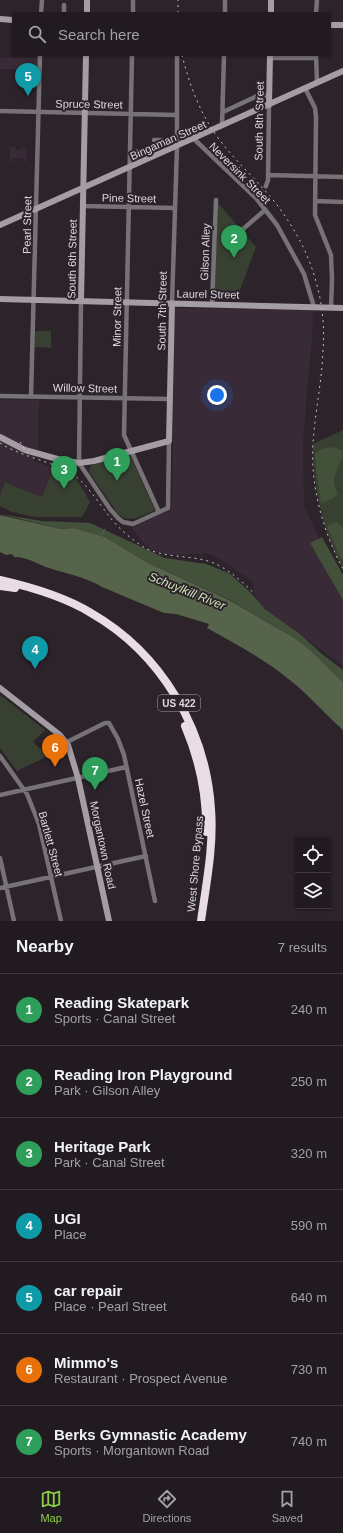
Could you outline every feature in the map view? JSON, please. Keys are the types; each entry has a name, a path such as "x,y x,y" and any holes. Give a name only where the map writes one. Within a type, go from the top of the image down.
{"highway":[{"name":"West Shore Bypass","path":"0,580 23,585 50,594 90,612 102,620 123,635 149,660 160,673 180,704 200,748 206,770 210,798 212,821 201,921"},
{"name":"West Shore Bypass","path":"0,586 46,596 73,608 99,623 131,649 147,665 166,689 179,713 193,749 205,799 205,854 196,921"}],"street":[{"path":"41,12 42,0"},
{"path":"87,0 87,12"},
{"path":"133,0 133,12"},
{"path":"225,0 225,12"},
{"path":"271,0 271,12"},
{"path":"316,12 317,0"},
{"path":"64,5 64,12"},
{"path":"0,19 12,20"},
{"path":"331,25 343,26"},
{"name":"Pearl Street","path":"31,396 40,56"},
{"name":"South 6th Street","path":"79,463 86,56"},
{"name":"Minor Street","path":"132,56 124,435 159,512"},
{"name":"South 7th Street","path":"159,512 168,508 177,147 176,56"},
{"path":"222,126 224,56"},
{"path":"270,56 316,57 317,83"},
{"name":"South 8th Street","path":"266,186 268,175 270,56"},
{"name":"Bingaman Street","path":"0,226 343,71"},
{"path":"305,88 315,108 315,215 332,260 330,308"},
{"path":"222,112 259,95 269,96"},
{"name":"Spruce Street","path":"0,111 177,115"},
{"name":"Neversink Street","path":"194,139 256,198 279,229 304,274 314,307"},
{"path":"154,140 161,140"},
{"path":"268,175 343,177"},
{"path":"256,198 260,193"},
{"name":"Gilson Alley","path":"212,305 216,200"},
{"path":"315,201 343,202"},
{"name":"Pine Street","path":"83,206 175,208"},
{"path":"242,230 265,210"},
{"name":"Laurel Street","path":"0,300 343,308"},
{"name":"Willow Street","path":"0,396 170,400"},
{"path":"0,437 24,450 61,460 79,463 94,461 169,441"},
{"path":"79,463 118,518 124,522 133,524 159,512"},
{"name":"Morgantown Road","path":"0,688 67,742 78,778 109,921"},
{"name":"Hazel Street","path":"67,742 106,723 111,725 118,739 126,767 156,901"},
{"name":"Bartlett Street","path":"0,756 27,794 39,824 60,921"},
{"path":"0,795 126,767"},
{"path":"0,888 146,856"},
{"path":"0,858 14,921"}],"shaded area":[{"path":"0,58 38,58 38,70 0,69"},
{"path":"10,147 16,147 16,150 21,150 21,147 27,148 26,162 24,162 25,159 18,158 12,159 12,162 10,162"},
{"path":"218,203 256,247 237,298 214,298"},
{"path":"175,308 313,310 312,342 303,444 304,505 343,594 343,666 256,602 253,582 222,560 207,553 186,555 165,554 154,551 144,544 132,528 170,510 172,504"},
{"path":"35,331 51,331 51,348 35,347"},
{"path":"0,400 39,400 38,448 34,461 53,468 42,497 6,482 0,495"},
{"path":"343,430 343,569 329,539 320,508 313,460 313,444"},
{"path":"334,447 343,451 342,459 334,478 334,485 338,494 332,499 321,503 315,454 321,449"},
{"path":"130,455 155,510 141,517 132,519 118,514 89,472 92,465"},
{"path":"53,468 65,470 71,474 84,491 90,502 82,517 34,517 12,512 0,506 0,495 5,482 42,497"},
{"path":"0,514 42,521 90,523 165,558 206,564 229,573 251,593 265,609 301,635 343,670 343,682 310,650 293,637 230,600 148,563 127,551 73,528 61,529"},
{"path":"336,522 343,528 343,561 338,553 327,526"},
{"path":"322,537 343,575 343,600 310,543"},
{"path":"0,695 45,730 33,742 46,754 46,757 17,771 0,748"}],"water":[{"name":"Schuylkill River","path":"0,515 61,529 73,528 104,537 148,563 229,600 293,637 310,650 343,682 343,730 305,693 281,673 207,628 209,624 176,614 164,613 83,578 49,568 28,559 14,557 12,554 6,555 0,552"}],"waterway":[{"path":"100,537 105,529"}],"tunnel":[{"path":"260,193 266,186"}],"railway":[{"path":"178,0 178,12"},
{"path":"182,56 195,96 210,126 223,144 274,201 287,219 303,247 312,268 319,296 324,332 313,443 314,475 319,508 329,540 343,569"},
{"path":"20,442 25,450 31,455"},
{"path":"0,443 18,452 58,467 75,476 89,490 117,525 130,538 145,548 168,555 208,561 233,575 255,594"}],"place":[{"name":"car repair","path":"28,96"},
{"name":"Reading Iron Playground","path":"234,258"},
{"name":"Reading Skatepark","path":"117,481"},
{"name":"Heritage Park","path":"64,489"},
{"name":"UGI","path":"35,669"},
{"name":"Mimmo's","path":"55,767"},
{"name":"Berks Gymnastic Academy","path":"95,790"}]}
